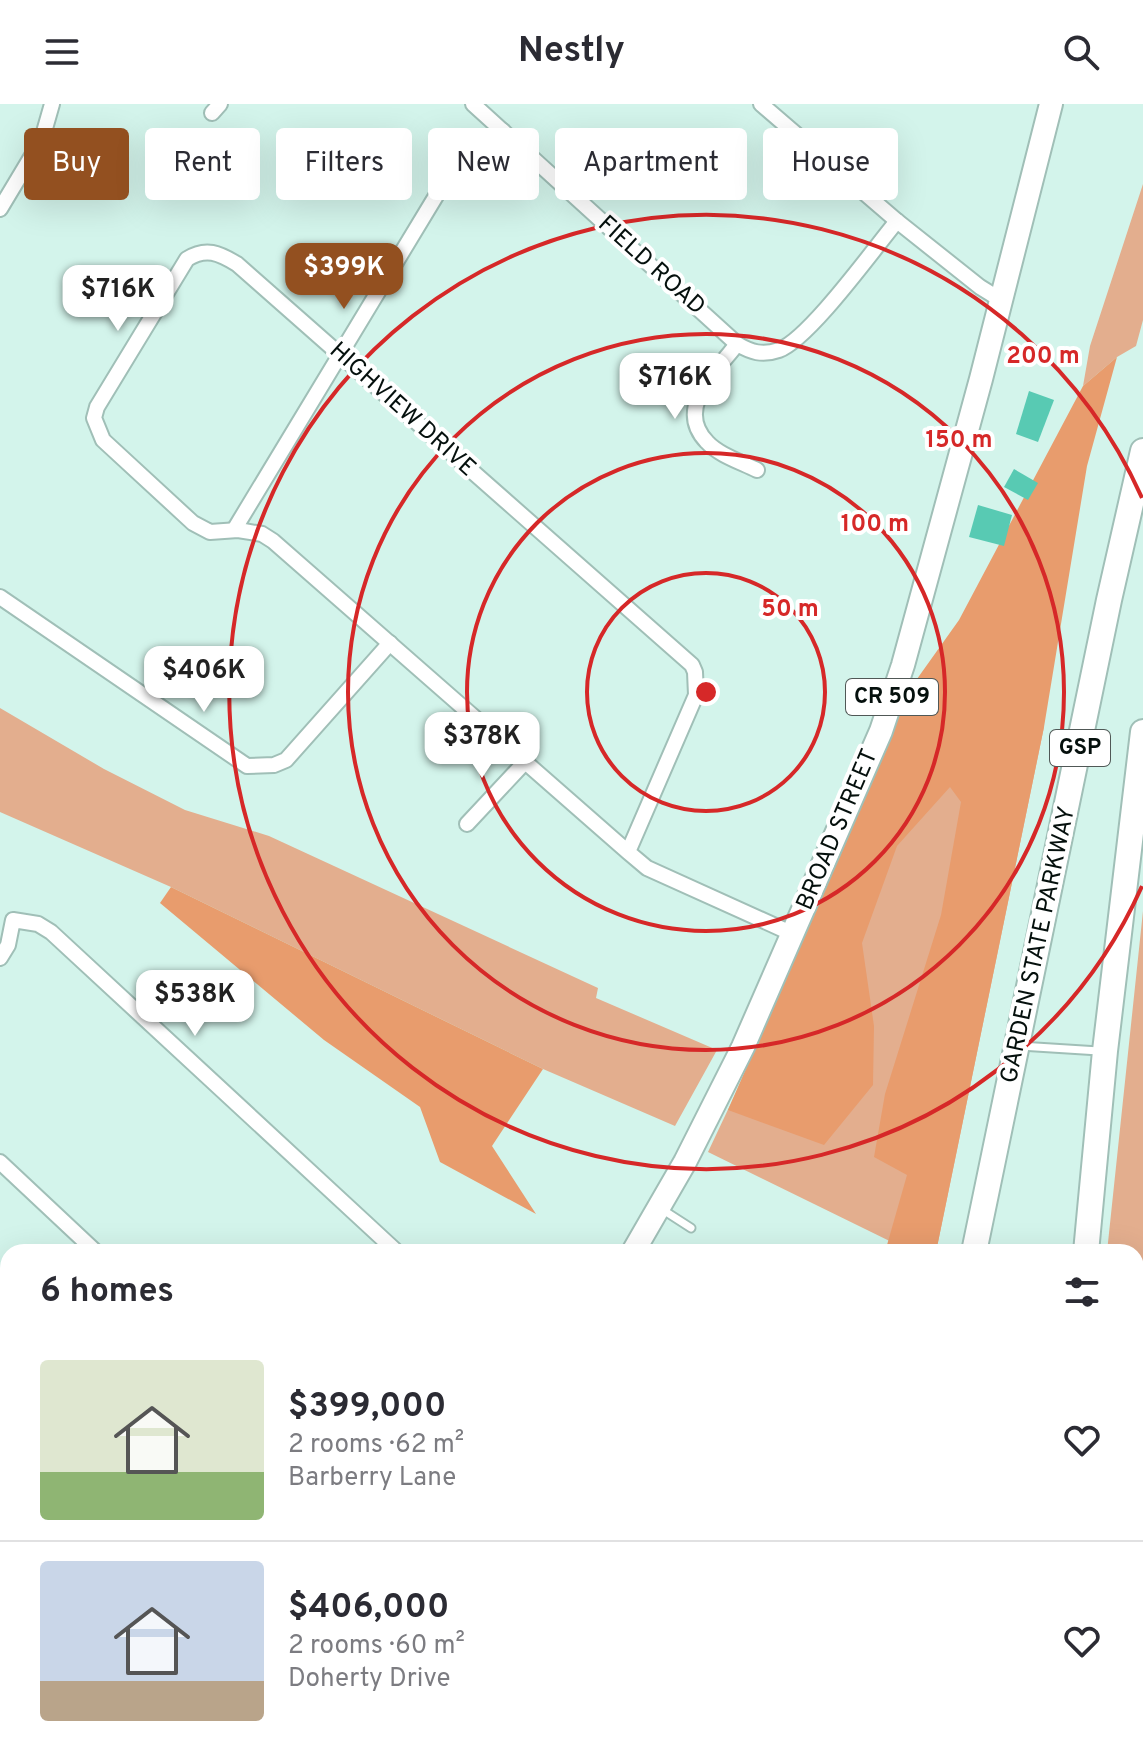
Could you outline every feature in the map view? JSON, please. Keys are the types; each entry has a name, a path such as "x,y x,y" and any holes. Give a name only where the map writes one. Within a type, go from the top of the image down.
{"highway":[{"name":"GARDEN STATE PARKWAY","path":"976,1244 1109,600 1143,451"},
{"name":"GSP","path":"1087,1244 1105,1051 1143,732"}],"main road":[{"name":"BROAD STREET","path":"638,1244 743,1047 887,715 935,549 1051,104"}],"street":[{"path":"0,209 42,139 52,104"},
{"name":"FIELD ROAD","path":"473,104 500,128"},
{"path":"761,104 897,221 1001,300"},
{"name":"FIELD ROAD","path":"539,164 737,344"},
{"path":"234,530 433,200"},
{"path":"757,470 706,442 694,417 696,399 737,344 752,353 764,354 793,343 897,221"},
{"name":"HIGHVIEW DRIVE","path":"628,852 696,695 695,672 685,658 237,264 214,251 196,253 181,267 104,392 94,418 103,440 193,523 210,532 234,530 262,534 273,541 628,852 660,876 793,934"},
{"path":"0,597 247,766 274,765 286,760 390,643"},
{"path":"467,824 525,762"},
{"path":"0,958 8,945 13,920 38,924 51,932 388,1244"},
{"path":"0,1162 87,1244"}],"lane":[{"path":"1017,1046 1105,1051"},
{"path":"659,1207 691,1228"}],"shaded area":[{"path":"1143,184 1143,320 1136,346 1117,357 1083,386 1090,346"},
{"path":"1117,357 1087,466 1044,727 938,1244 887,1244 907,1175 874,1157 885,1094 941,915 961,802 950,787 897,846 862,943 874,1026 873,1085 824,1145 728,1110 912,686 959,620 1083,386"},
{"path":"912,686 1044,727 938,1244 896,1244 708,1152 756,1050"},
{"path":"0,708 104,769 185,810 269,836 598,988 596,998 717,1050 675,1126 543,1069 171,887 0,812"},
{"path":"171,887 543,1069 492,1146 536,1214 440,1162 420,1107 324,1040 160,903"},
{"path":"1143,911 1143,1244 1108,1244"}],"building":[{"path":"1029,391 1054,400 1038,442 1016,434"},
{"path":"1014,469 1038,483 1028,500 1004,487"},
{"path":"978,505 1012,515 1004,546 969,537"}]}
